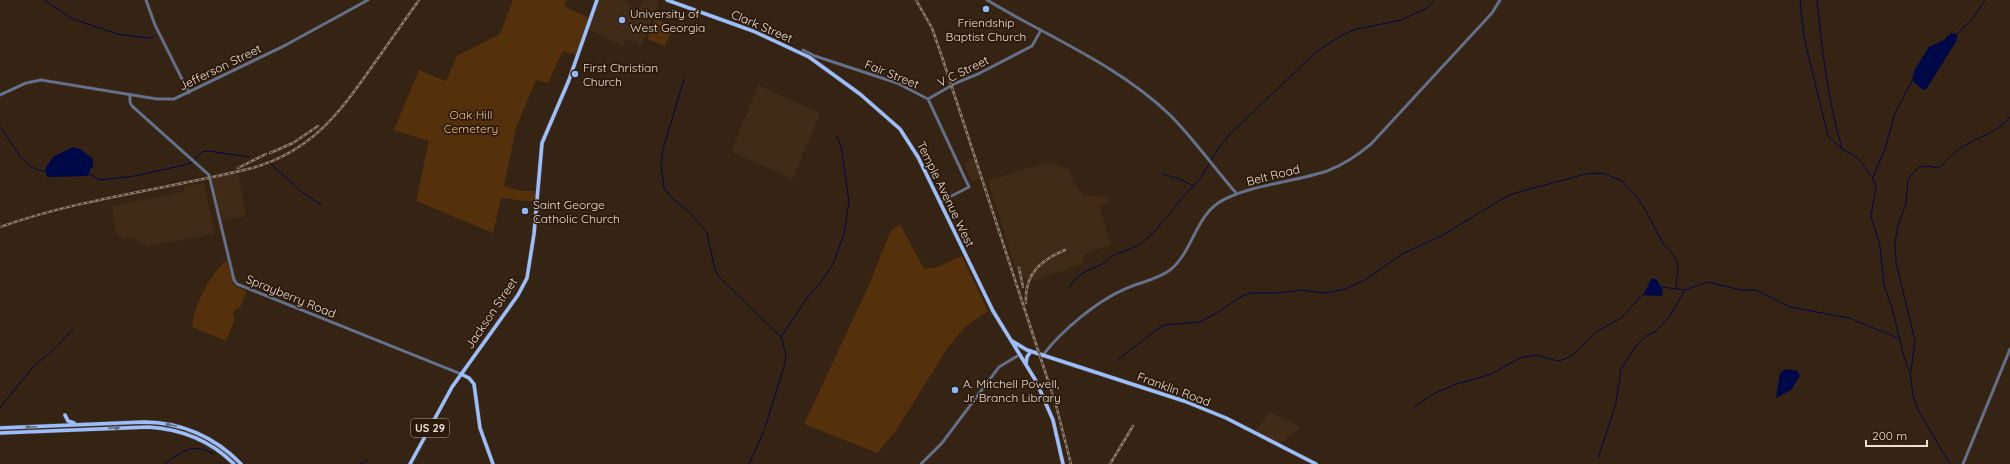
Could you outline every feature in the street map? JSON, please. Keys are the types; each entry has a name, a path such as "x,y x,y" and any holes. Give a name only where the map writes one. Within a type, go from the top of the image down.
{"main road":[{"name":"Jackson Street","path":"410,464 461,374 518,295 527,278 534,234 542,143 569,80 597,0"},
{"name":"Clark Street","path":"667,0 753,31 803,52"},
{"name":"Temple Avenue West","path":"803,52 845,82 900,129 918,156 993,310 1026,365 1048,406 1061,449 1063,464"},
{"name":"Franklin Road","path":"1011,340 1022,348 1190,404 1226,418 1316,464"},
{"path":"1019,355 1031,351"},
{"path":"1026,365 1027,357 1031,351"},
{"path":"461,374 470,379 474,386 480,428 493,464"},
{"path":"65,415 70,422 83,424"},
{"path":"0,428 144,422 174,425 209,439 227,451 241,464"},
{"path":"0,433 148,426 181,432 202,440 217,449 234,464"}],"street":[{"path":"146,0 155,25 189,93"},
{"name":"Jefferson Street","path":"0,95 26,83 40,80 169,100 189,93 284,46 341,13 368,0"},
{"path":"987,0 1087,56 1157,104 1170,116 1237,194"},
{"name":"Belt Road","path":"1043,355 1061,335 1102,302 1118,292 1159,277 1170,270 1177,262 1209,211 1220,201 1237,194 1327,171 1361,152 1371,144 1468,37 1492,13 1500,0"},
{"name":"V C Street","path":"928,99 1032,46 1041,30"},
{"name":"Fair Street","path":"803,52 897,83 928,99 969,187 940,202"},
{"name":"Sprayberry Road","path":"130,95 130,102 132,106 209,175 234,280 237,284 461,374"},
{"path":"1963,464 2010,349"},
{"path":"921,464 942,443 999,367 1019,355"}],"shaded area":[{"name":"University of West Georgia","path":"599,0 622,0 628,2 630,7 637,12 641,3 645,0 660,0 641,47 637,43 626,38 623,46 591,31 589,28"},
{"path":"1951,33 1957,34 1957,40 1927,88 1923,90 1912,80 1915,69 1929,47 1944,40"},
{"path":"758,85 820,113 793,179 731,152"},
{"path":"73,147 80,149 93,159 93,166 88,176 47,177 45,169 53,157"},
{"path":"974,159 980,179 971,181 971,176 969,177 965,164 967,161"},
{"path":"1047,162 1069,169 1074,184 1084,195 1106,197 1110,201 1099,206 1111,245 1086,253 1081,264 1036,280 1019,278 988,181"},
{"path":"238,170 246,216 219,221 210,177"},
{"path":"204,183 215,234 147,246 133,238 123,238 116,234 112,206 184,192 184,187"},
{"path":"1653,278 1657,280 1663,291 1662,296 1642,295 1646,290"},
{"path":"1786,369 1797,371 1800,376 1791,390 1776,398 1780,373"},
{"path":"1270,412 1301,427 1278,445 1254,433"}],"green space":[{"name":"Oak Hill Cemetery","path":"513,0 567,0 564,6 589,18 576,55 563,51 548,83 536,80 516,128 504,186 522,191 535,191 535,202 501,198 493,233 416,201 429,141 394,130 419,70 446,81 457,56 500,34"},
{"path":"655,19 673,27 665,46 647,39"},
{"path":"900,224 924,269 935,268 962,256 988,311 966,326 948,347 895,432 877,453 804,424 869,285 890,232"},
{"path":"227,260 234,285 246,291 246,293 240,308 235,310 233,314 235,319 226,341 192,327 199,300 215,273"}],"waterway":[{"path":"44,0 71,18 96,27 117,34 148,38 154,37"},
{"path":"1069,288 1074,280 1083,273 1104,263 1112,256 1139,245 1149,237 1201,178 1217,150 1230,134 1316,52 1344,34 1357,29 1401,20 1427,8 1435,0"},
{"path":"1800,0 1804,37 1828,136 1842,149 1857,157 1872,177 1876,187 1871,216 1880,246 1884,285 1892,308 1904,357 1910,372 1913,395 1917,408 1950,464"},
{"path":"1817,0 1829,94 1842,149"},
{"path":"1957,34 1973,18 1985,0"},
{"path":"684,79 663,149 661,165 664,188 673,199 689,212 707,233 715,270 719,277 781,337 786,354 785,363 765,428"},
{"path":"1873,177 1885,149 1895,113 1912,81"},
{"path":"1911,371 1915,341 1896,262 1895,243 1898,225 1906,204 1908,180 1919,167 1928,166 1939,168 1962,147 2000,127 2010,117"},
{"path":"0,127 19,155 25,161 37,170 45,171"},
{"path":"782,336 807,298 821,282 833,264 844,234 849,202 841,146 837,137"},
{"path":"195,159 202,152 208,151 249,157"},
{"path":"88,173 100,180 134,176 193,162"},
{"path":"271,164 303,193 321,205"},
{"path":"1117,360 1164,325 1200,322 1220,311 1240,297 1251,293 1278,293 1302,290 1325,293 1345,289 1365,280 1402,254 1443,235 1502,199 1515,193 1586,174 1603,173 1622,181 1637,197 1664,245 1676,259 1678,266 1676,283 1677,288"},
{"path":"1162,174 1177,178 1194,186"},
{"path":"1661,287 1685,290 1707,282 1741,290 1756,290 1790,307 1849,318 1898,338"},
{"path":"1598,458 1616,403 1621,369 1635,347 1646,336 1656,331 1669,317 1685,290"},
{"path":"1414,407 1435,393 1457,384 1491,374 1520,358 1535,355 1558,361 1565,359 1574,354 1596,332 1621,318 1642,295"},
{"path":"0,408 33,367 53,350 73,329"},
{"path":"749,464 764,431"},
{"path":"164,464 183,452 193,448 206,450 214,454"},
{"path":"360,464 368,460"}],"railway":[{"path":"0,227 62,208 252,168 272,161 290,152 321,130 347,101 419,0"},
{"path":"916,0 932,28 943,60 1056,405 1071,464"},
{"path":"270,153 293,143 318,126"},
{"path":"238,168 266,154"},
{"path":"1026,303 1028,284 1036,269 1048,258 1065,250"},
{"path":"1019,268 1023,287"},
{"path":"1110,464 1133,426"}],"place":[{"name":"Friendship Baptist Church","path":"986,9"},
{"name":"University of West Georgia","path":"622,20"},
{"name":"First Christian Church","path":"575,74"},
{"name":"Saint George Catholic Church","path":"525,211"},
{"name":"A. Mitchell Powell, Jr. Branch Library","path":"955,390"}]}
